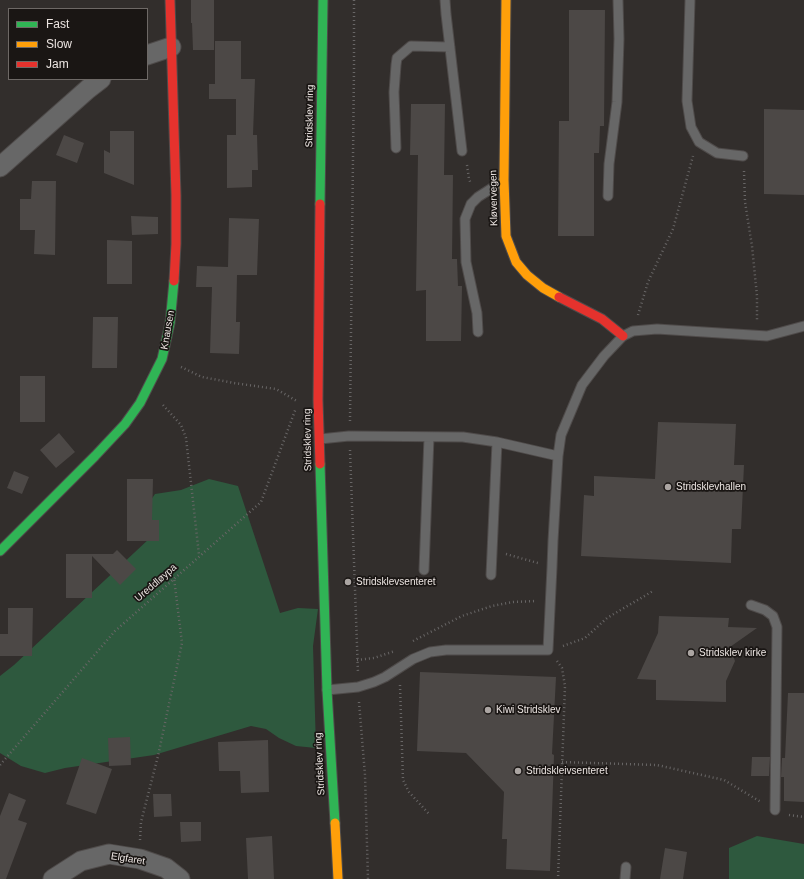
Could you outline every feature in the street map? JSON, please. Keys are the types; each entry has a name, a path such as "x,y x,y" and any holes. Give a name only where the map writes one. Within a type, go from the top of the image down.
{"street":[{"name":"Knausen","path":"0,551 125,424 140,403 162,359 170,323 176,244 176,195 170,0"},
{"name":"Stridsklev ring","path":"322,0 318,392 322,545 338,879"},
{"name":"Kløvervegen","path":"506,0 504,180 506,236 516,262 527,275 543,288 602,320 623,336"},
{"path":"148,55 172,47"},
{"path":"0,167 100,80"},
{"name":"Elgfaret","path":"53,879 81,862 109,854 140,858 166,868 180,879"}],"lane":[{"path":"445,0 462,151"},
{"path":"608,196 609,164 617,102 619,39 618,0"},
{"path":"690,0 687,102 691,128 699,142 717,153 743,156"},
{"path":"396,148 394,92 398,58 411,46 450,47"},
{"path":"478,332 477,313 466,262 465,219 471,204 478,197 504,180"},
{"path":"328,690 358,687 374,682 385,677 413,659 430,652 446,650 548,650 558,456 561,435 582,385 604,356 623,336 633,331 657,329 767,336 804,326"},
{"path":"320,439 349,436 463,437 497,442 558,456"},
{"path":"424,570 429,437"},
{"path":"491,575 497,442"},
{"path":"751,604 765,610 773,616 777,627 775,810"},
{"path":"625,879 626,867"}],"path":[{"path":"633,331 648,282 673,229 693,154 699,142"},
{"path":"462,151 467,161 468,179 478,197"},
{"path":"743,156 745,202 752,246 757,296 757,336"},
{"name":"Ureddløypa","path":"0,766 115,631 261,502 299,401 276,389 202,377 162,359"},
{"path":"146,391 166,408 181,424 186,438 200,556"},
{"path":"493,550 552,567"},
{"path":"140,858 141,822 158,756 182,643 174,578"},
{"path":"558,879 565,686 562,668 548,650 586,638 607,618 653,591"},
{"path":"408,644 440,626 462,616 492,606 513,602 551,600"},
{"path":"357,660 374,658 401,648"},
{"path":"395,651 399,668 401,698 403,780 409,792 429,814"},
{"path":"562,762 657,765 724,780 775,810"}],"green space":[{"path":"209,479 238,486 280,613 298,608 318,609 313,646 316,748 296,746 279,738 266,729 251,726 154,755 65,768 45,773 21,766 0,753 0,676 14,665 150,538 144,510 155,494 181,490"},
{"path":"757,836 804,844 804,879 729,879 729,848"}],"building":[{"path":"191,0 214,0 214,50 193,50"},
{"path":"569,10 605,10 604,126 600,126 599,153 594,153 594,236 558,236 559,121 569,121"},
{"path":"215,41 241,41 241,79 255,79 253,135 257,135 258,170 252,170 252,187 227,188 227,135 236,135 236,99 209,99 209,84 215,84"},
{"path":"411,104 445,104 444,175 453,175 452,259 457,259 458,286 462,286 461,341 426,341 426,290 416,291 418,155 410,155"},
{"path":"764,109 804,110 804,195 764,194"},
{"path":"110,131 134,131 134,185 104,173 104,150 110,153"},
{"path":"64,135 84,143 77,163 56,155"},
{"path":"32,181 56,181 55,255 34,254 35,230 20,230 20,199 31,199"},
{"path":"131,216 158,217 158,234 132,235"},
{"path":"229,218 259,219 257,275 237,275 236,322 240,322 239,354 210,353 212,287 196,287 197,266 228,267"},
{"path":"107,240 132,241 132,284 107,284"},
{"path":"93,317 118,317 117,368 92,368"},
{"path":"20,376 45,376 45,422 20,422"},
{"name":"Stridsklevhallen","path":"658,422 736,424 734,465 744,465 741,529 732,529 731,563 581,556 584,495 594,496 594,476 655,479"},
{"path":"59,433 75,452 56,468 40,450"},
{"path":"14,471 29,477 22,494 7,488"},
{"path":"127,479 153,479 152,520 159,520 159,541 127,541"},
{"path":"117,550 136,569 120,585 92,556 92,598 66,598 66,554 113,554"},
{"path":"8,608 33,608 32,656 0,656 0,634 8,634"},
{"name":"Stridsklev kirke","path":"659,616 729,618 728,627 757,628 730,647 735,661 726,681 726,702 656,700 656,680 637,679 658,633"},
{"name":"Stridskleivsenteret","path":"420,672 556,677 552,754 554,755 550,871 506,869 507,839 502,839 504,792 466,753 417,751"},
{"path":"788,693 804,693 804,802 784,801 784,777 781,777 782,758 785,758"},
{"path":"130,737 131,765 109,766 108,738"},
{"path":"268,740 269,792 241,793 240,771 219,771 218,742"},
{"path":"752,757 770,757 769,776 751,776"},
{"path":"82,758 112,769 96,814 66,804"},
{"path":"9,793 26,800 18,820 27,823 6,879 0,879 0,816"},
{"path":"153,794 171,794 172,816 154,817"},
{"path":"180,822 201,822 201,841 181,842"},
{"path":"272,836 274,879 248,879 246,838"},
{"path":"665,848 687,852 683,879 660,879"}],"traffic: fast":[{"path":"320,204 323,0"},
{"path":"0,551 95,456 125,424 140,403 162,359 170,323 174,281"},
{"path":"320,464 327,690 335,823"}],"traffic: slow":[{"path":"506,0 504,180 506,236 516,262 527,275 543,288 559,297"},
{"path":"335,823 338,879"}],"traffic: jam":[{"path":"170,0 176,195 174,281"},
{"path":"320,204 318,400 320,464"},
{"path":"559,297 602,319 623,336"}],"place":[{"name":"Stridsklevhallen","path":"668,487"},
{"name":"Stridsklevsenteret","path":"348,582"},
{"name":"Stridsklev kirke","path":"691,653"},
{"name":"Kiwi Stridsklev","path":"488,710"},
{"name":"Stridskleivsenteret","path":"518,771"}]}
